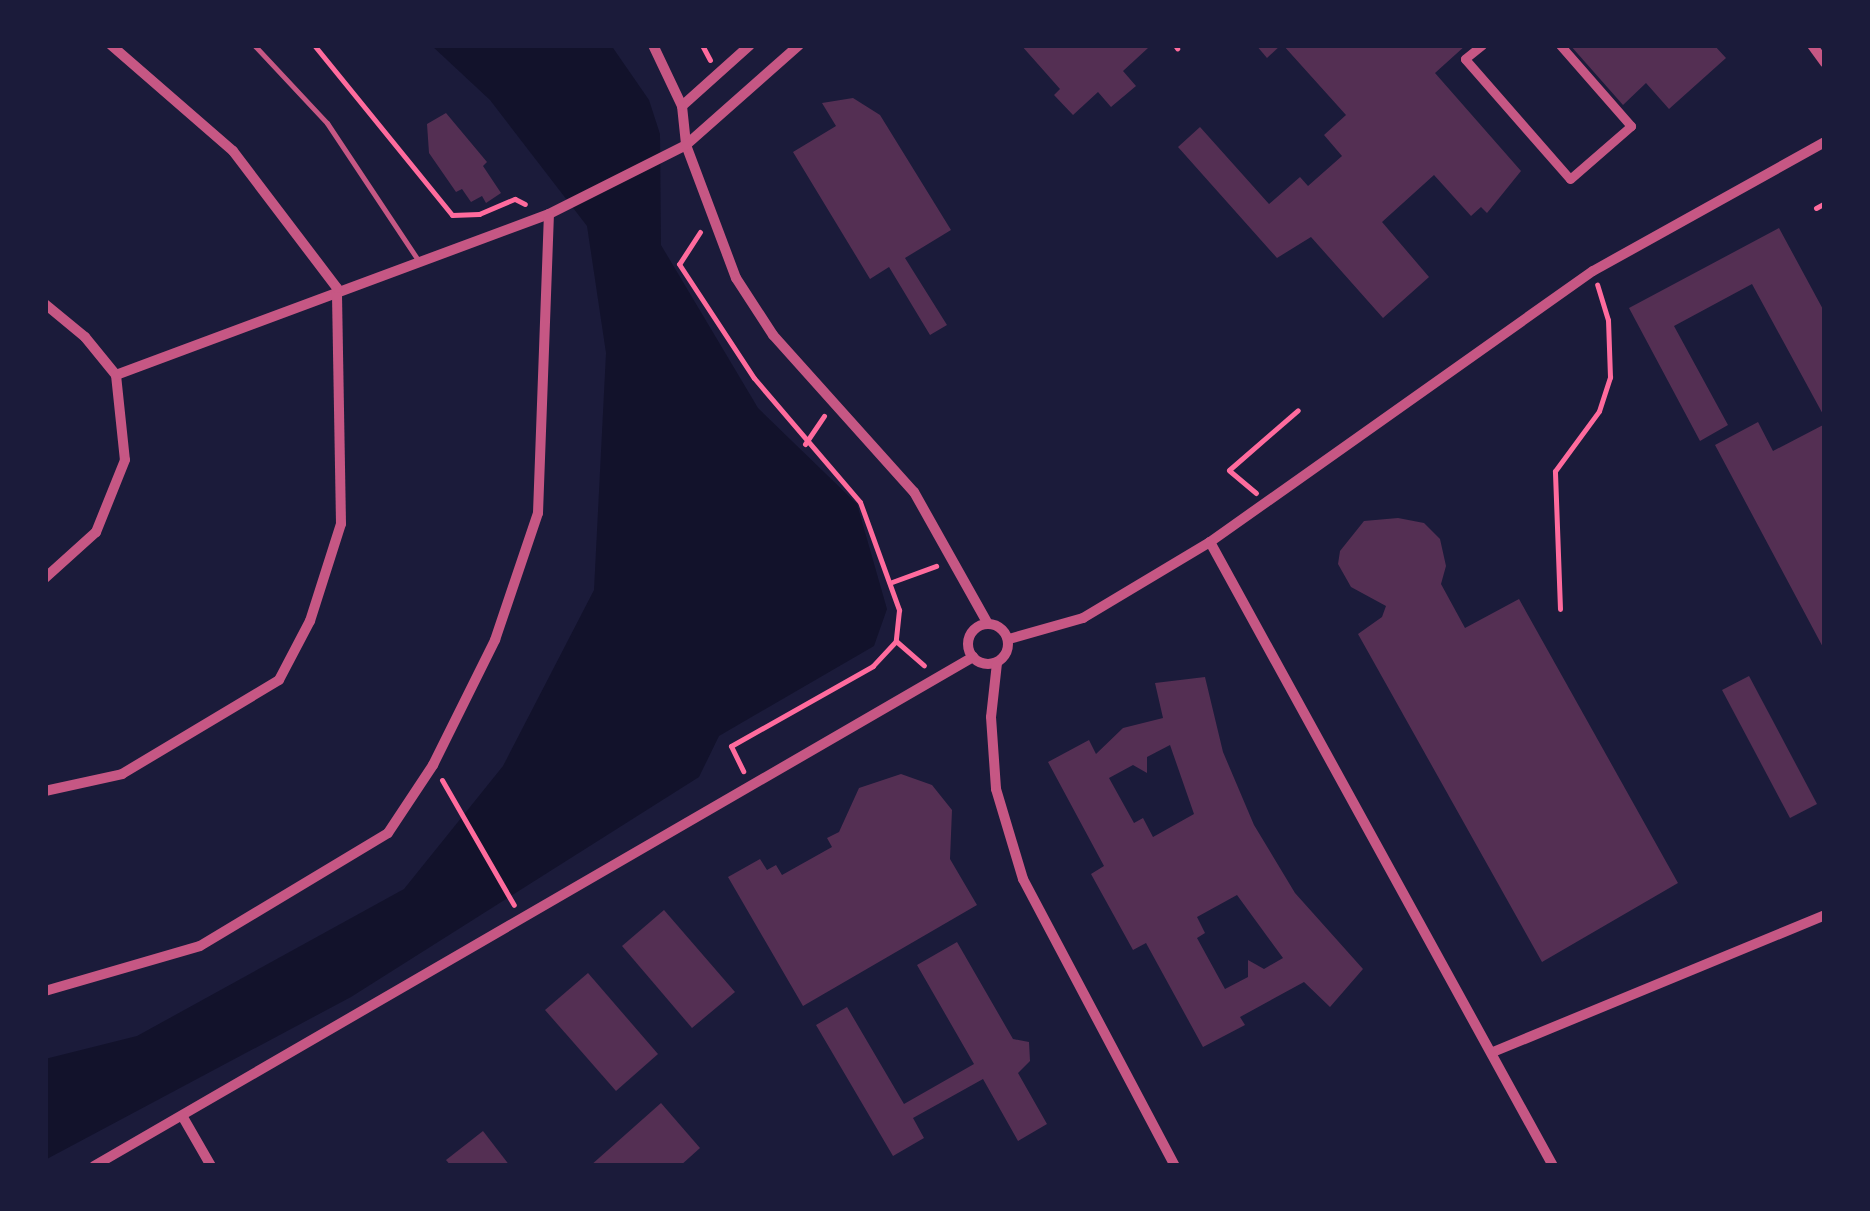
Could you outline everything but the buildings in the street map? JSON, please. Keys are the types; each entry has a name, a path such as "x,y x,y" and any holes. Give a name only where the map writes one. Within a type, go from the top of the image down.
{"street":[{"path":"45,791 122,774 280,680 310,621 341,524 337,288 233,151 111,45"},
{"path":"653,45 682,106 686,145 736,278 773,335 914,492 988,624 1008,639"},
{"path":"682,106 750,45"},
{"path":"116,375 337,288 549,214 686,145 799,45"},
{"path":"1482,45 1466,59 1570,180 1631,126 1560,45"},
{"path":"1812,45 1825,63"},
{"path":"1175,1166 1024,879 996,789 991,717 997,663 1008,639 1083,618 1210,542 1593,271 1825,142"},
{"path":"45,991 200,946 388,833 433,765 494,640 538,514 549,214"},
{"path":"45,304 116,375 124,460 96,532 45,578"},
{"path":"1210,542 1553,1166"},
{"path":"973,657 971,632 988,624"},
{"path":"94,1166 184,1119 973,657 997,663"},
{"path":"1493,1052 1825,915"},
{"path":"184,1119 211,1166"}],"lane":[{"path":"254,45 327,123 418,260"}],"path":[{"path":"314,45 452,215 479,214 515,199 549,214"},
{"path":"1816,208 1825,203"},
{"path":"710,217 679,264 804,444 860,502 892,582 896,640 938,678"},
{"path":"1560,609 1555,471 1599,411 1610,377 1608,320 1593,271"},
{"path":"804,444 834,401"},
{"path":"1266,502 1229,470 1298,410"},
{"path":"892,582 951,561"},
{"path":"750,788 731,746 873,666 896,640"},
{"path":"433,765 523,921"}],"shaded area":[{"path":"431,45 611,45 649,100 660,134 661,245 758,408 857,504 887,609 874,646 719,736 699,777 351,997 45,1160 45,1059 137,1036 404,889 503,766 594,590 606,353 587,226 490,100"}]}
